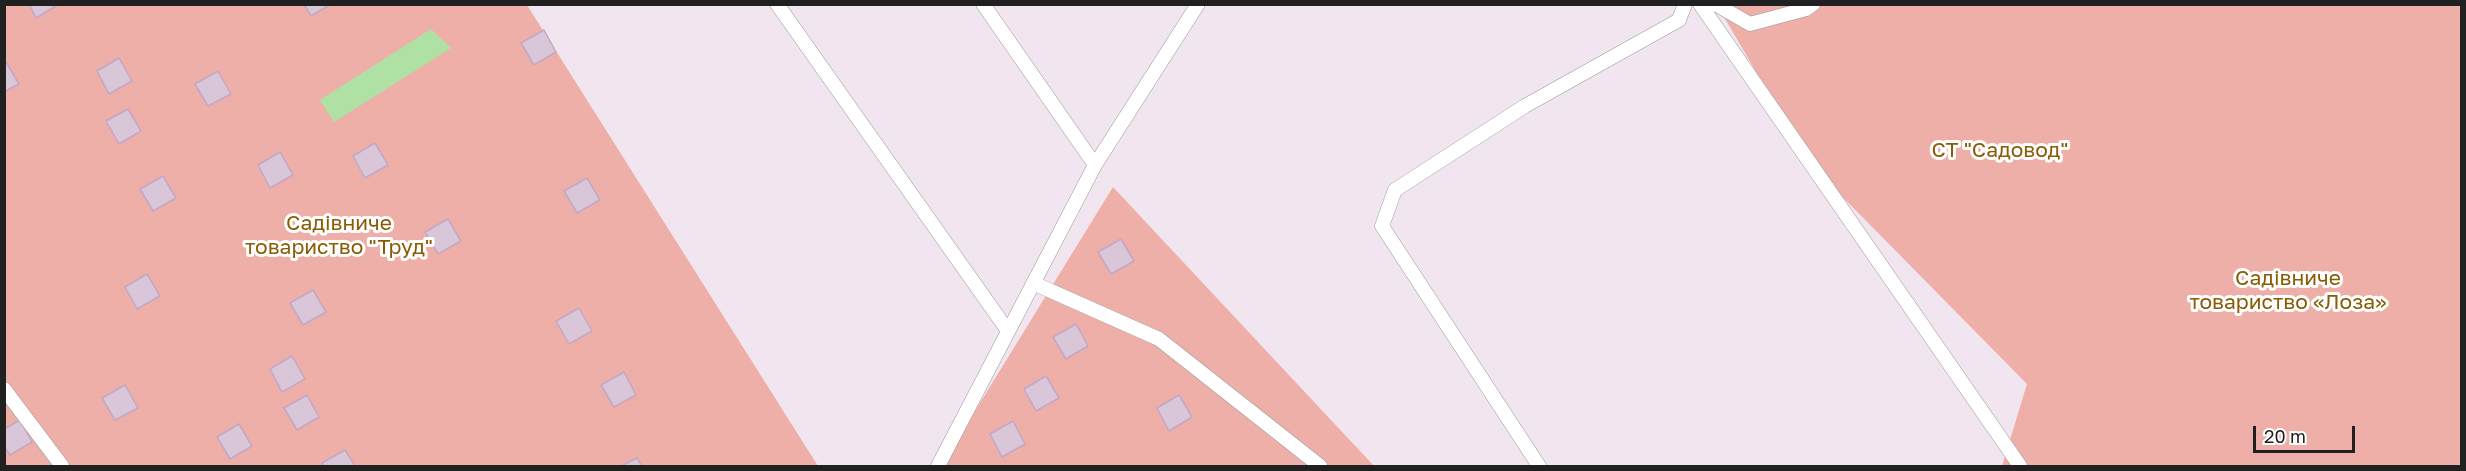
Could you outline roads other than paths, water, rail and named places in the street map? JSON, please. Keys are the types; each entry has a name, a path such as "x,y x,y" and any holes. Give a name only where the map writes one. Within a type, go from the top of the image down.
{"lane":[{"path":"777,4 1008,331"},
{"path":"983,4 1095,165"},
{"path":"938,466 1095,165 1198,4"},
{"path":"1539,466 1382,226 1395,190 1525,106 1679,20 1685,4"},
{"path":"1700,4 2020,466"},
{"path":"1715,4 1750,24 1806,9 1813,4"},
{"path":"1033,283 1159,339 1320,466"},
{"path":"4,389 62,466"}],"park label":[{"name":"СТ \"Садовод\"","path":"2000,150"},
{"name":"Садівниче товариство \"Труд\"","path":"339,235"},
{"name":"Садівниче товариство «Лоза»","path":"2288,290"}]}
